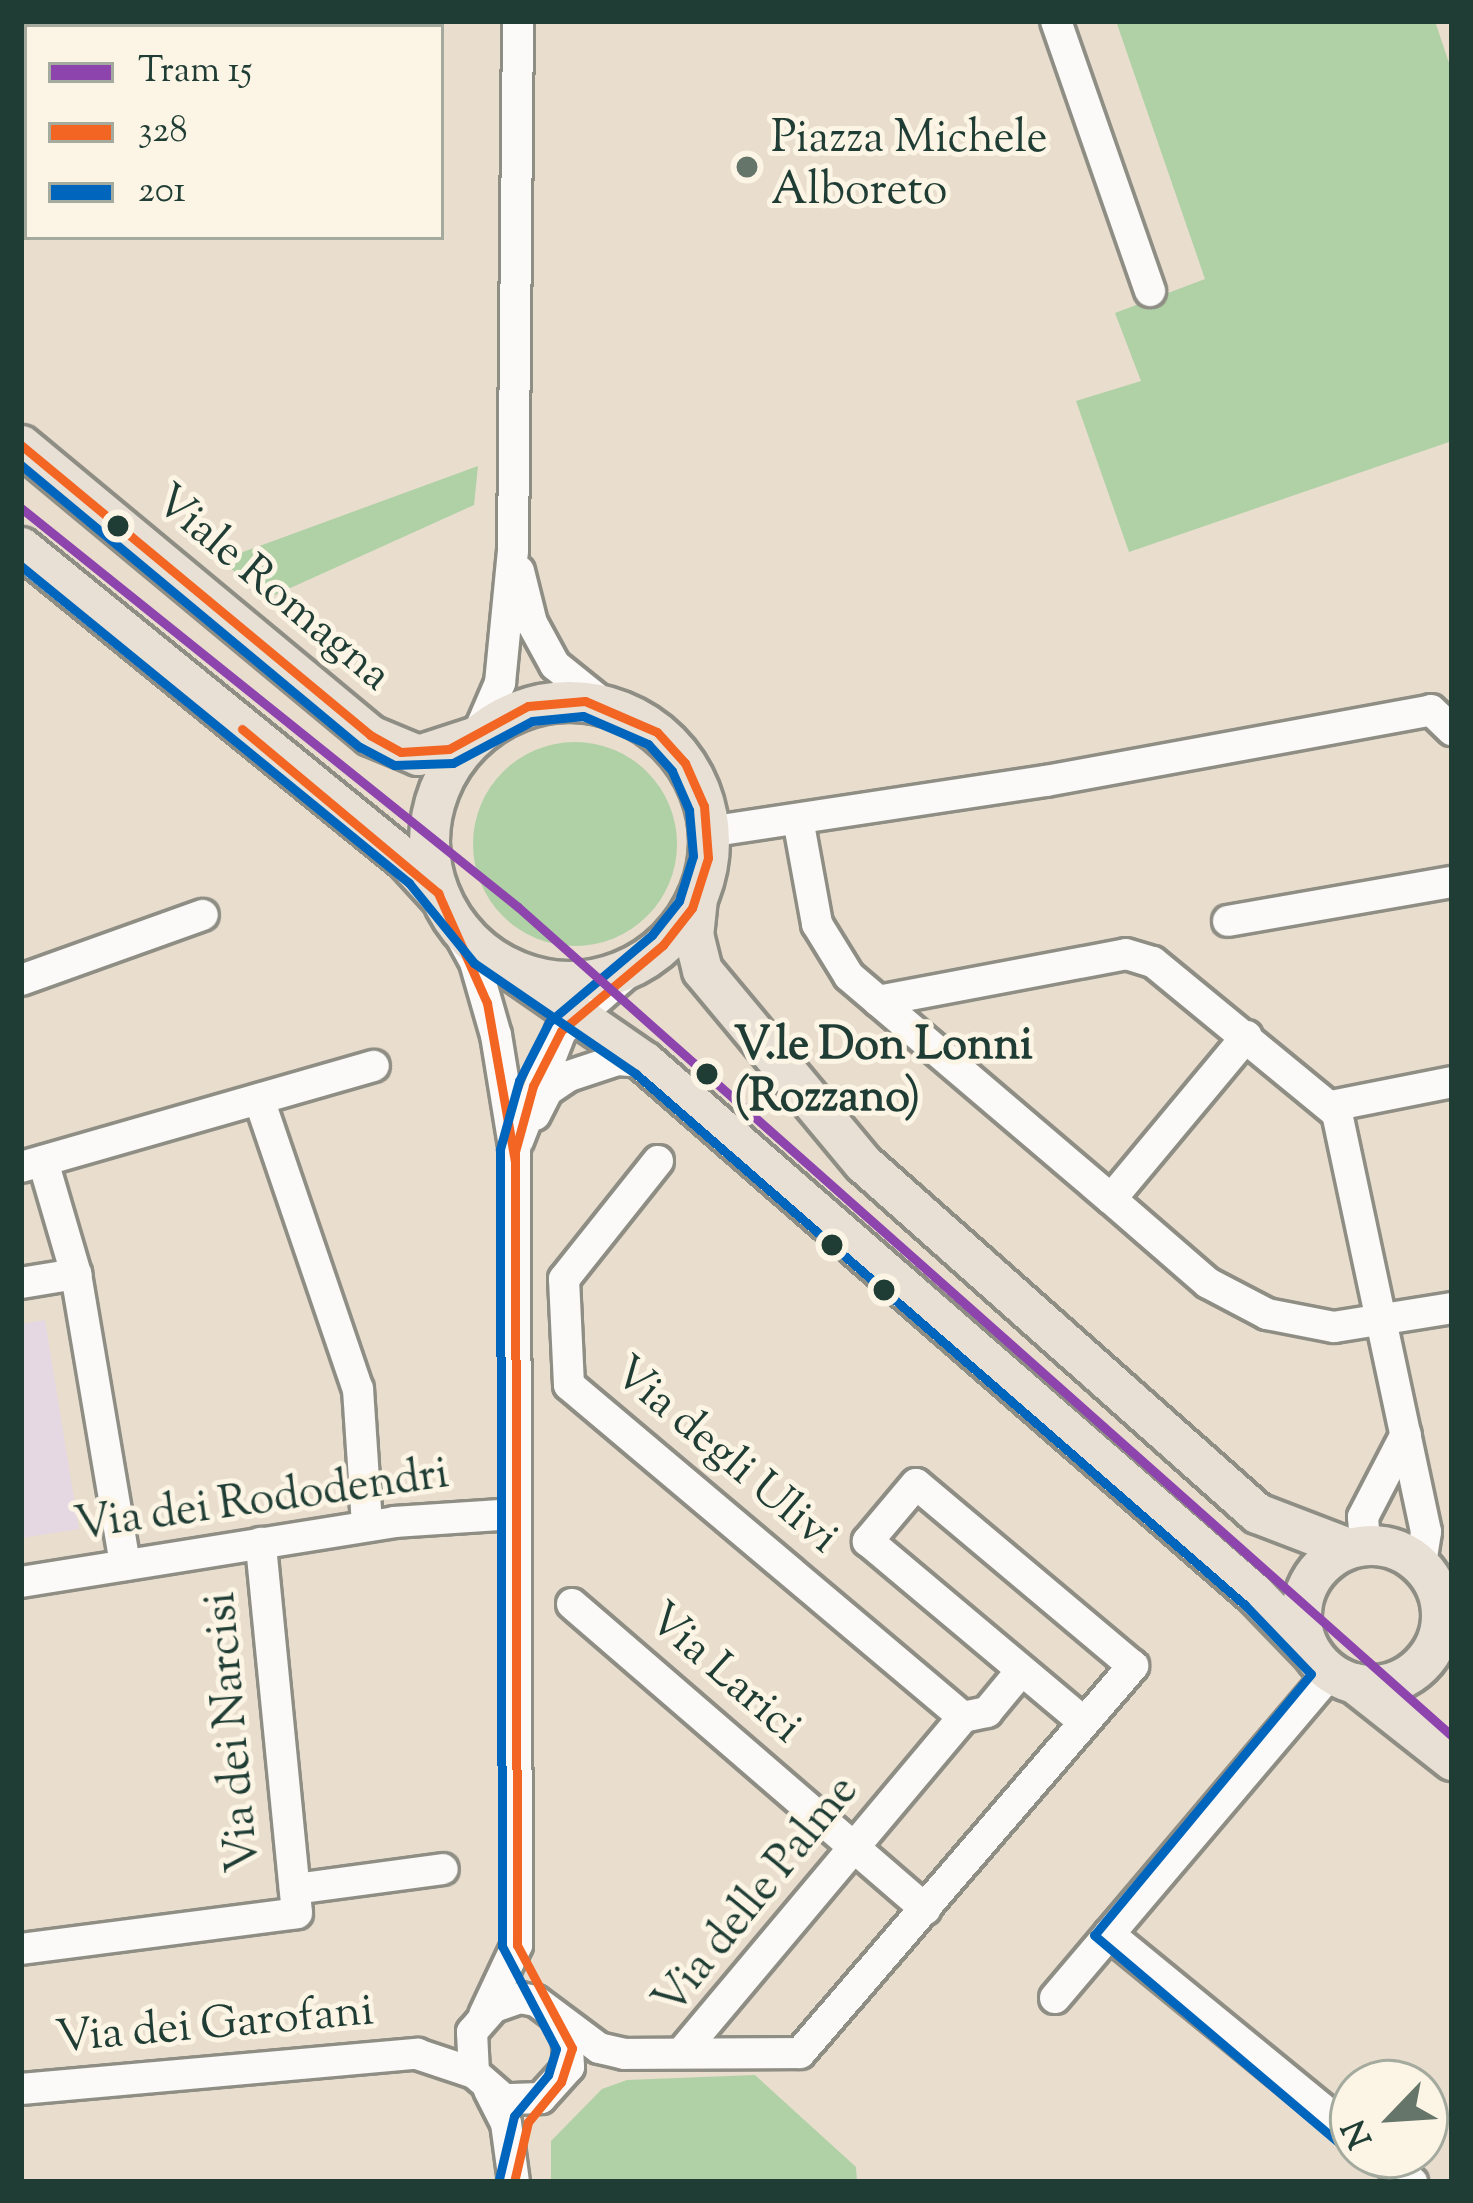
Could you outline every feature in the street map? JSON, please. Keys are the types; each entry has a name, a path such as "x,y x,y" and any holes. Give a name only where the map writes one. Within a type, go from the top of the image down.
{"main road":[{"name":"Viale Romagna","path":"21,445 370,735 418,754 478,734"},
{"path":"21,547 408,862 469,938 580,1012 645,1063 1255,1594 1332,1670 1452,1760"},
{"path":"445,907 430,862 431,814 445,775 478,734 538,704 606,706 640,720 675,750 700,790 708,832 697,898 702,970 863,1163 1257,1513 1421,1565 1440,1600 1444,1651 1406,1676 1332,1670 1303,1631 1304,1593 1325,1562 1357,1546"},
{"path":"506,966 570,981 642,960 674,934 697,898"}],"street":[{"path":"478,734 500,683 513,551 518,21"},
{"path":"1055,21 1150,291"},
{"path":"513,551 532,623 555,664 606,706"},
{"path":"708,832 1431,710 1452,730"},
{"path":"798,819 817,924 849,976 1208,1283 1267,1314 1334,1327 1452,1307"},
{"path":"1228,921 1452,882"},
{"path":"445,907 475,962 496,1035 515,1153 517,1945 468,2053 514,2169"},
{"path":"21,980 203,915"},
{"path":"878,1000 1126,954 1153,962 1330,1106 1348,1136 1426,1532 1421,1565"},
{"path":"515,1153 541,1069 580,1012 642,960"},
{"path":"1111,1199 1247,1036"},
{"path":"515,1153 548,1090 594,1065 645,1063"},
{"path":"125,1565 76,1274 32,1164 374,1066"},
{"path":"1330,1106 1452,1082"},
{"path":"259,1100 358,1389 367,1526"},
{"name":"Via degli Ulivi","path":"658,1161 564,1279 569,1385 963,1717"},
{"path":"21,1282 76,1274"},
{"path":"1357,1546 1364,1517 1406,1434"},
{"name":"Via delle Palme","path":"683,2051 800,2053 1133,1666 916,1484 868,1541 1084,1722"},
{"name":"Via dei Rododendri","path":"21,1582 367,1526 516,1514"},
{"name":"Via dei Narcisi","path":"261,1543 275,1630 274,1745 296,1901"},
{"name":"Via Larici","path":"572,1604 925,1909"},
{"path":"1055,1998 1332,1670"},
{"name":"Via delle Palme","path":"683,2051 963,1717 986,1712 1021,1671"},
{"path":"21,1949 296,1901 443,1869"},
{"path":"1109,1934 1329,2114"},
{"path":"514,2169 572,2048 517,1945"},
{"path":"417,2054 520,1998 624,2054"},
{"path":"417,2054 482,2082 514,2102 624,2054 683,2051"},
{"name":"Via dei Garofani","path":"21,2089 417,2054"}],"shaded area":[{"path":"45,1320 79,1529 21,1538 21,1324"}],"green space":[{"path":"1116,21 1435,21 1452,72 1452,441 1129,552 1076,401 1141,381 1115,313 1205,279"},
{"path":"478,466 474,505 266,599 221,560"},
{"path":"575,742 614,750 647,772 669,805 677,844 669,883 647,916 614,938 575,946 536,938 503,916 481,883 473,844 481,805 503,772 536,750"},
{"path":"755,2075 856,2167 857,2182 551,2182 551,2141 602,2089 627,2080"}],"tram line":[{"name":"15","path":"21,508 518,907 1452,1736"}],"transit line":[{"name":"328","path":"21,445 370,735 401,752 449,749 528,706 585,701 657,732 685,763 704,806 708,858 692,908 663,945 561,1031 533,1086 515,1152 517,1945 572,2048 561,2082 528,2122 514,2182"},
{"name":"201","path":"21,465 360,747 394,765 453,763 532,721 583,716 648,744 672,771 689,810 693,856 679,901 652,935 549,1022 519,1081 500,1149 502,1946 556,2049 548,2075 514,2116 499,2179"},
{"name":"201","path":"21,566 409,883 474,963 636,1074 1245,1605 1311,1674 1094,1935 1329,2134"},
{"name":"328","path":"242,729 438,893 487,1003 515,1161"}],"place":[{"name":"Piazza Michele Alboreto","path":"747,167"},
{"name":"V.le Don Lonni (Rozzano)","path":"707,1074"}]}
